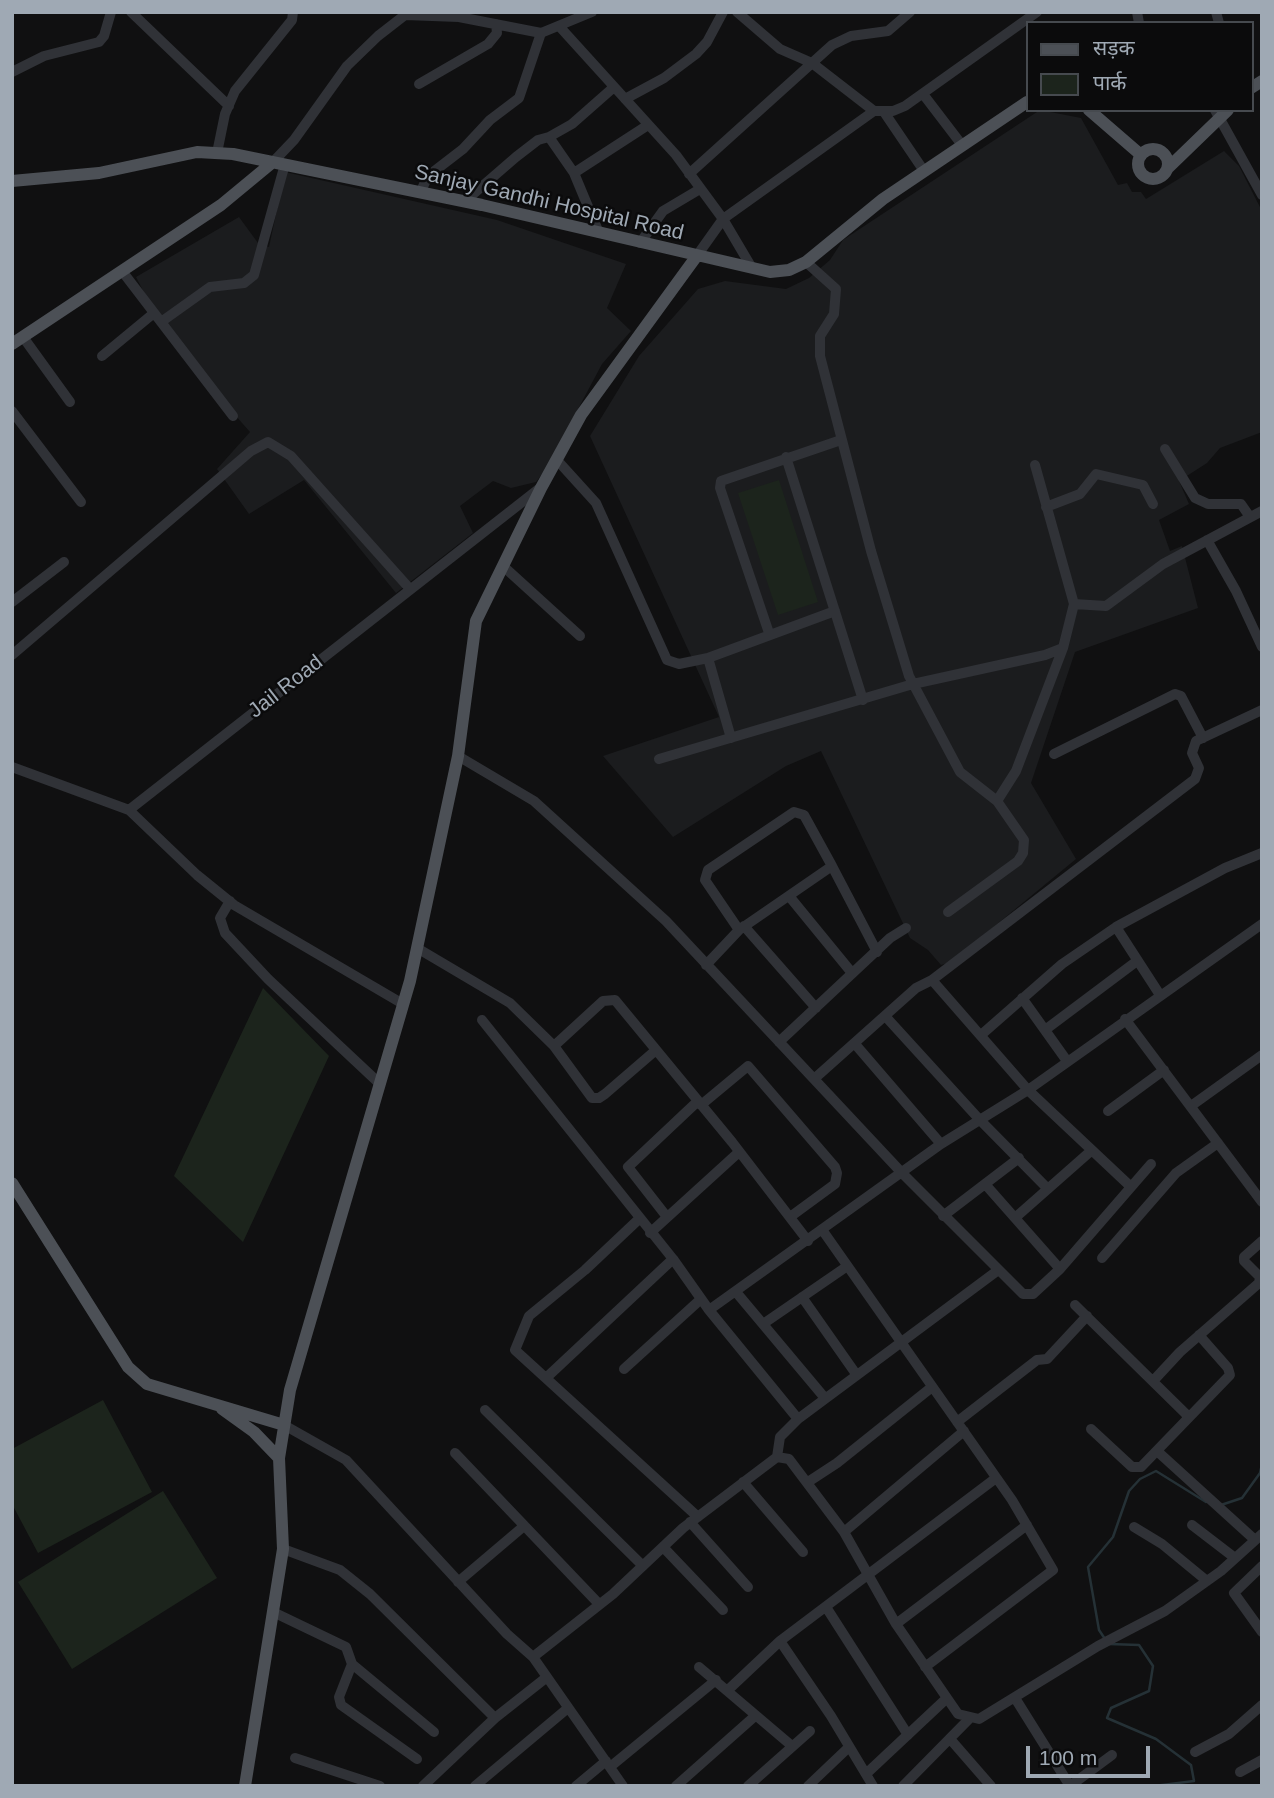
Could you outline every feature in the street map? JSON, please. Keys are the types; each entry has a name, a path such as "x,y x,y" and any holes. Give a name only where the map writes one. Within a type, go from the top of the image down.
{"main road":[{"name":"Sanjay Gandhi Hospital Road","path":"12,181 99,173 197,152 217,153 420,192 696,257 770,271 789,270 806,262 883,199 1026,103"},
{"path":"1091,112 1141,155"},
{"path":"1167,169 1167,159 1160,152 1150,150 1141,155 1138,168 1147,178 1161,177 1222,113"},
{"path":"18,341 279,163"},
{"path":"248,1785 283,1549 279,1458 290,1390 417,948 458,756 477,621 541,488 581,415 696,257"},
{"path":"12,1183 128,1367 147,1384 284,1425"},
{"path":"219,1406 254,1432 279,1458"}],"street":[{"path":"12,72 44,56 99,42 104,36 111,12"},
{"path":"131,12 229,106"},
{"path":"217,153 235,91 292,20 293,12"},
{"path":"102,356 158,317 210,287 244,283 254,275 279,163 347,66 405,13 461,15 541,33 592,12"},
{"path":"625,99 664,78 696,54 707,42 723,12"},
{"path":"737,12 780,49 812,63 879,112 924,171"},
{"path":"689,174 841,39 888,31 910,12"},
{"path":"696,257 723,219 879,112 899,109 923,94 1038,12"},
{"path":"419,84 488,44 497,33 496,24"},
{"path":"559,26 648,124 689,174 723,219 752,268"},
{"path":"420,192 428,176 463,149 490,120 519,98 541,33"},
{"path":"464,202 516,157 538,141 572,124 614,87"},
{"path":"923,94 962,145"},
{"path":"1222,113 1262,195"},
{"path":"574,173 648,124"},
{"path":"549,137 574,173 599,233"},
{"path":"640,243 663,211 700,189"},
{"path":"806,262 836,289 834,314 819,343 841,440 871,551 913,684 960,772 997,801 1024,840 1023,853 998,876 948,912"},
{"path":"122,271 233,416"},
{"path":"18,341 70,402"},
{"path":"12,411 81,502"},
{"path":"769,633 720,488 721,481 841,440"},
{"path":"12,655 251,451 268,442 291,456 410,589"},
{"path":"1165,449 1195,498 1208,504 1241,503 1250,517"},
{"path":"786,457 863,699"},
{"path":"556,460 596,503 667,660 679,664 708,658 769,633 835,611"},
{"path":"997,801 1016,771 1063,648 1074,604 1035,465"},
{"path":"1046,507 1080,494 1096,474 1143,485 1153,504"},
{"name":"Jail Road","path":"130,810 541,488"},
{"path":"1074,604 1106,606 1163,564 1262,511"},
{"path":"1207,540 1236,591 1261,644"},
{"path":"12,602 64,562"},
{"path":"503,566 580,636"},
{"path":"659,759 913,684 1045,655 1063,648"},
{"path":"708,658 731,738"},
{"path":"1054,754 1175,694 1181,696 1203,738"},
{"path":"814,1079 916,988 932,980 1195,779 1199,768 1192,753 1192,746 1262,710"},
{"path":"458,756 517,789 566,827 666,921 943,1216 997,1271 1028,1296 1060,1269 1151,1164"},
{"path":"12,767 130,810 230,901 403,1004"},
{"path":"816,1008 741,928 705,880 708,870 794,812 804,815 877,952"},
{"path":"981,1035 1062,964 1116,927 1225,868 1262,853"},
{"path":"706,965 741,928 832,866"},
{"path":"789,895 852,973"},
{"path":"230,901 220,918 220,926 225,933 268,979 380,1084"},
{"path":"709,1310 941,1144 1028,1090 1262,924"},
{"path":"1116,927 1160,995"},
{"path":"779,1042 852,973 906,928"},
{"path":"417,948 510,1003 554,1046 592,1098 599,1098 656,1049"},
{"path":"1045,1030 1137,961"},
{"path":"932,980 1028,1090 1130,1186"},
{"path":"554,1046 603,1001 610,998 656,1049 808,1241"},
{"path":"1022,998 1067,1062"},
{"path":"886,1017 979,1119 1048,1189"},
{"path":"1125,1019 1262,1202"},
{"path":"482,1020 798,1419"},
{"path":"855,1044 941,1144"},
{"path":"1191,1106 1262,1055"},
{"path":"667,1217 628,1167 700,1103 748,1066 835,1167 837,1173 835,1184 790,1217"},
{"path":"1108,1111 1164,1070"},
{"path":"1102,1258 1176,1173 1218,1143"},
{"path":"1016,1217 1092,1150"},
{"path":"650,1233 739,1152"},
{"path":"943,1216 1019,1158"},
{"path":"985,1184 1060,1269"},
{"path":"639,1219 524,1321 515,1350 694,1520 748,1587"},
{"path":"823,1231 846,1268 996,1478 1051,1565 1052,1574 985,1619 925,1667"},
{"path":"1154,1380 1199,1335 1259,1283 1260,1277 1244,1261 1244,1257 1262,1241"},
{"path":"546,1378 673,1259"},
{"path":"763,1324 846,1268"},
{"path":"533,1657 600,1604 694,1520 777,1457 780,1437 824,1397 997,1271"},
{"path":"736,1292 824,1397"},
{"path":"802,1297 856,1374"},
{"path":"624,1369 701,1299"},
{"path":"1075,1305 1189,1417"},
{"path":"957,1422 1037,1360 1047,1359 1087,1317"},
{"path":"1091,1429 1137,1469 1230,1375 1199,1335"},
{"path":"808,1482 837,1463 932,1387"},
{"path":"485,1410 643,1566"},
{"path":"284,1425 346,1460 458,1582 533,1657 623,1786"},
{"path":"844,1532 964,1432"},
{"path":"777,1457 789,1459 844,1532 896,1625 958,1714 979,1719 1098,1646 1166,1611 1259,1537 1157,1451"},
{"path":"455,1453 600,1604"},
{"path":"728,1690 780,1642 996,1478"},
{"path":"743,1482 803,1552"},
{"path":"896,1625 1027,1525"},
{"path":"1192,1525 1235,1558"},
{"path":"458,1582 524,1526"},
{"path":"1134,1527 1162,1544 1207,1581"},
{"path":"663,1547 723,1610"},
{"path":"283,1549 340,1570 370,1594 495,1718"},
{"path":"1262,1566 1234,1593 1262,1632"},
{"path":"826,1607 908,1735"},
{"path":"273,1612 346,1647 352,1664 434,1732"},
{"path":"780,1642 873,1786"},
{"path":"352,1664 339,1698 340,1703 417,1759"},
{"path":"699,1667 792,1746"},
{"path":"423,1786 495,1718 547,1677"},
{"path":"576,1786 716,1681"},
{"path":"867,1773 947,1698"},
{"path":"1015,1698 1070,1786 1112,1755"},
{"path":"1195,1752 1229,1734 1262,1706"},
{"path":"475,1786 568,1708"},
{"path":"676,1786 755,1716"},
{"path":"903,1786 970,1718"},
{"path":"748,1786 810,1731"},
{"path":"951,1740 985,1783"},
{"path":"808,1786 849,1747"},
{"path":"295,1758 380,1786"},
{"path":"1240,1772 1262,1760"}],"shaded area":[{"path":"1037,112 1081,118 1118,185 1127,183 1132,192 1141,192 1146,199 1224,151 1239,166 1262,211 1262,432 1220,448 1207,463 1179,481 1189,504 1159,520 1170,551 1182,546 1198,608 1075,652 1031,783 1076,859 951,962 941,965 928,950 910,938 821,751 786,766 673,837 603,756 719,717 590,436 639,356 698,289 725,281 786,289 809,278 830,260 843,240"},
{"path":"285,172 497,220 626,264 607,308 631,331 602,364 546,469 536,482 511,488 493,481 460,506 473,533 396,593 304,480 249,514 217,469 250,432 168,339 136,277 239,217 258,243 269,247"}],"green space":[{"path":"779,480 818,602 778,615 738,493"},
{"path":"263,988 329,1056 243,1242 174,1176"},
{"path":"103,1400 152,1492 38,1553 12,1504 12,1449"},
{"path":"163,1491 217,1578 72,1669 18,1582"}],"waterway":[{"path":"1221,1505 1242,1498 1260,1473 1262,1464"},
{"path":"1105,1639 1099,1630 1088,1567 1113,1537 1129,1491 1140,1479 1156,1471 1206,1502"},
{"path":"1109,1644 1139,1645 1153,1666 1149,1691 1111,1708 1107,1718 1156,1739 1191,1765 1194,1781 1154,1786"}]}
